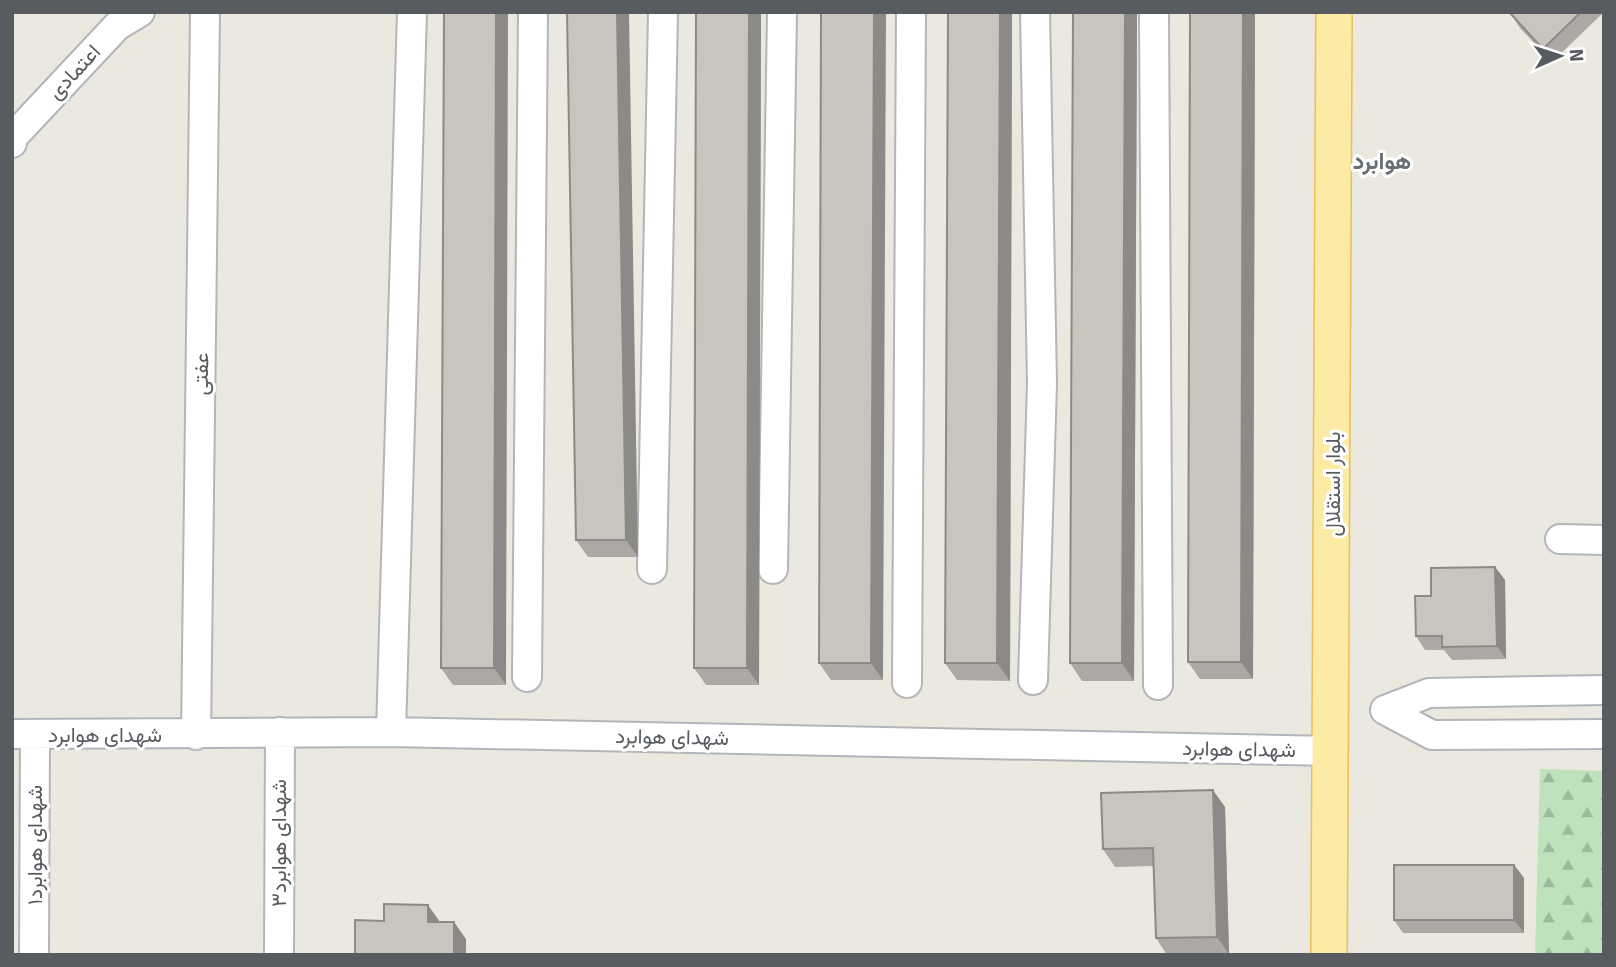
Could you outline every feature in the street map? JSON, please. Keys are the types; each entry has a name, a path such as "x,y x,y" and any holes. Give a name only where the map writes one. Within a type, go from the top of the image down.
{"main road":[{"name":"بلوار استقلال","path":"1329,955 1334,12"}],"street":[{"name":"اعتمادی","path":"12,141 117,26 141,12"},
{"name":"عفتی","path":"196,735 205,12"},
{"path":"391,732 412,12"},
{"path":"527,677 533,12"},
{"path":"652,569 663,12"},
{"path":"773,569 782,12"},
{"path":"907,683 911,12"},
{"path":"1032,680 1042,383 1035,12"},
{"path":"1154,12 1158,685"},
{"path":"1560,539 1604,540"},
{"path":"1604,690 1429,692 1385,710 1432,735 1604,734"},
{"name":"۳شهدای هوابرد","path":"279,955 280,732"},
{"name":"شهدای هوابرد","path":"24,734 391,732 1332,751"},
{"name":"شهدای هوابرد۱","path":"24,734 34,955"}],"green space":[{"path":"1540,769 1604,771 1604,955 1535,955"}],"building":[{"path":"444,12 496,12 494,668 441,668"},
{"path":"567,12 617,12 626,540 576,540"},
{"path":"696,12 749,12 747,668 694,668"},
{"path":"821,12 874,12 871,663 819,663"},
{"path":"948,12 1000,12 997,663 945,663"},
{"path":"1073,12 1125,12 1122,663 1070,663"},
{"path":"1190,12 1243,12 1241,662 1188,662"},
{"path":"1581,12 1543,49 1511,14"},
{"path":"1495,567 1497,646 1442,647 1442,636 1416,636 1415,596 1431,596 1431,568"},
{"path":"1213,790 1217,937 1156,938 1153,848 1103,849 1101,793"},
{"path":"1394,865 1514,865 1514,920 1394,920"},
{"path":"384,904 428,905 428,922 454,922 454,955 355,955 355,920 384,921"}],"district":[{"name":"هوابرد","path":"1382,161"}]}
